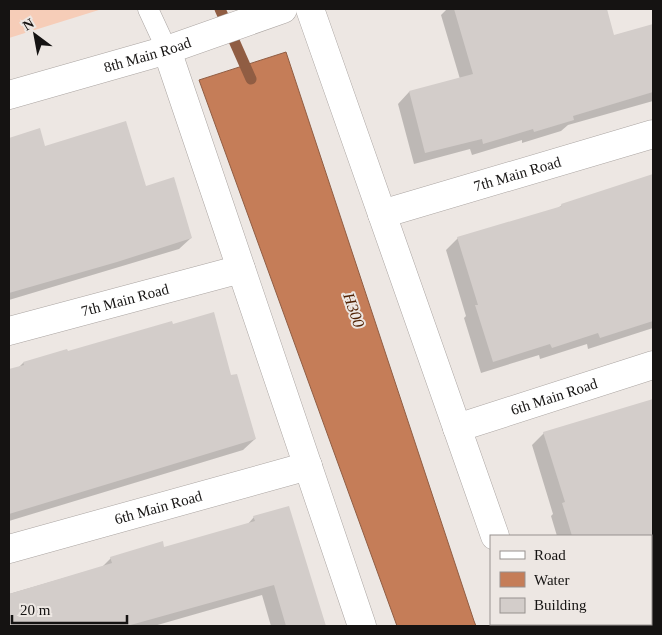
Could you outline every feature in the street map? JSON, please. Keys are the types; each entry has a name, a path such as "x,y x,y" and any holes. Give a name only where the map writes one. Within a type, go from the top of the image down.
{"street":[{"name":"8th Main Road","path":"9,96 167,50 283,9"},
{"path":"310,9 495,535"},
{"path":"167,50 362,626"},
{"name":"7th Main Road","path":"382,214 653,134"},
{"name":"7th Main Road","path":"9,332 241,269"},
{"name":"6th Main Road","path":"457,428 653,365"},
{"name":"6th Main Road","path":"9,549 308,466"}],"lane":[{"path":"148,9 167,50"}],"shaded area":[{"path":"9,9 102,9 9,38"}],"water":[{"path":"286,52 476,626 397,626 199,80"}],"building":[{"path":"454,9 607,9 614,35 653,24 653,92 573,116 574,120 534,132 533,129 483,144 482,139 425,153 409,91 473,74"},
{"path":"126,121 146,186 174,177 192,238 9,293 9,138 40,128 45,146"},
{"path":"653,174 653,321 600,338 598,333 552,348 550,344 493,362 475,305 478,305 457,237 562,206 561,204"},
{"path":"214,312 231,375 237,374 256,439 9,514 9,369 24,365 23,362 67,349 68,351 172,321 173,324"},
{"path":"653,399 653,536 572,535 562,503 565,502 543,432"},
{"path":"289,506 326,626 286,626 274,585 127,626 9,626 9,594 112,563 110,557 163,541 164,547 255,521 253,516"}],"waterway":[{"name":"H300","path":"220,9 251,79"}]}
